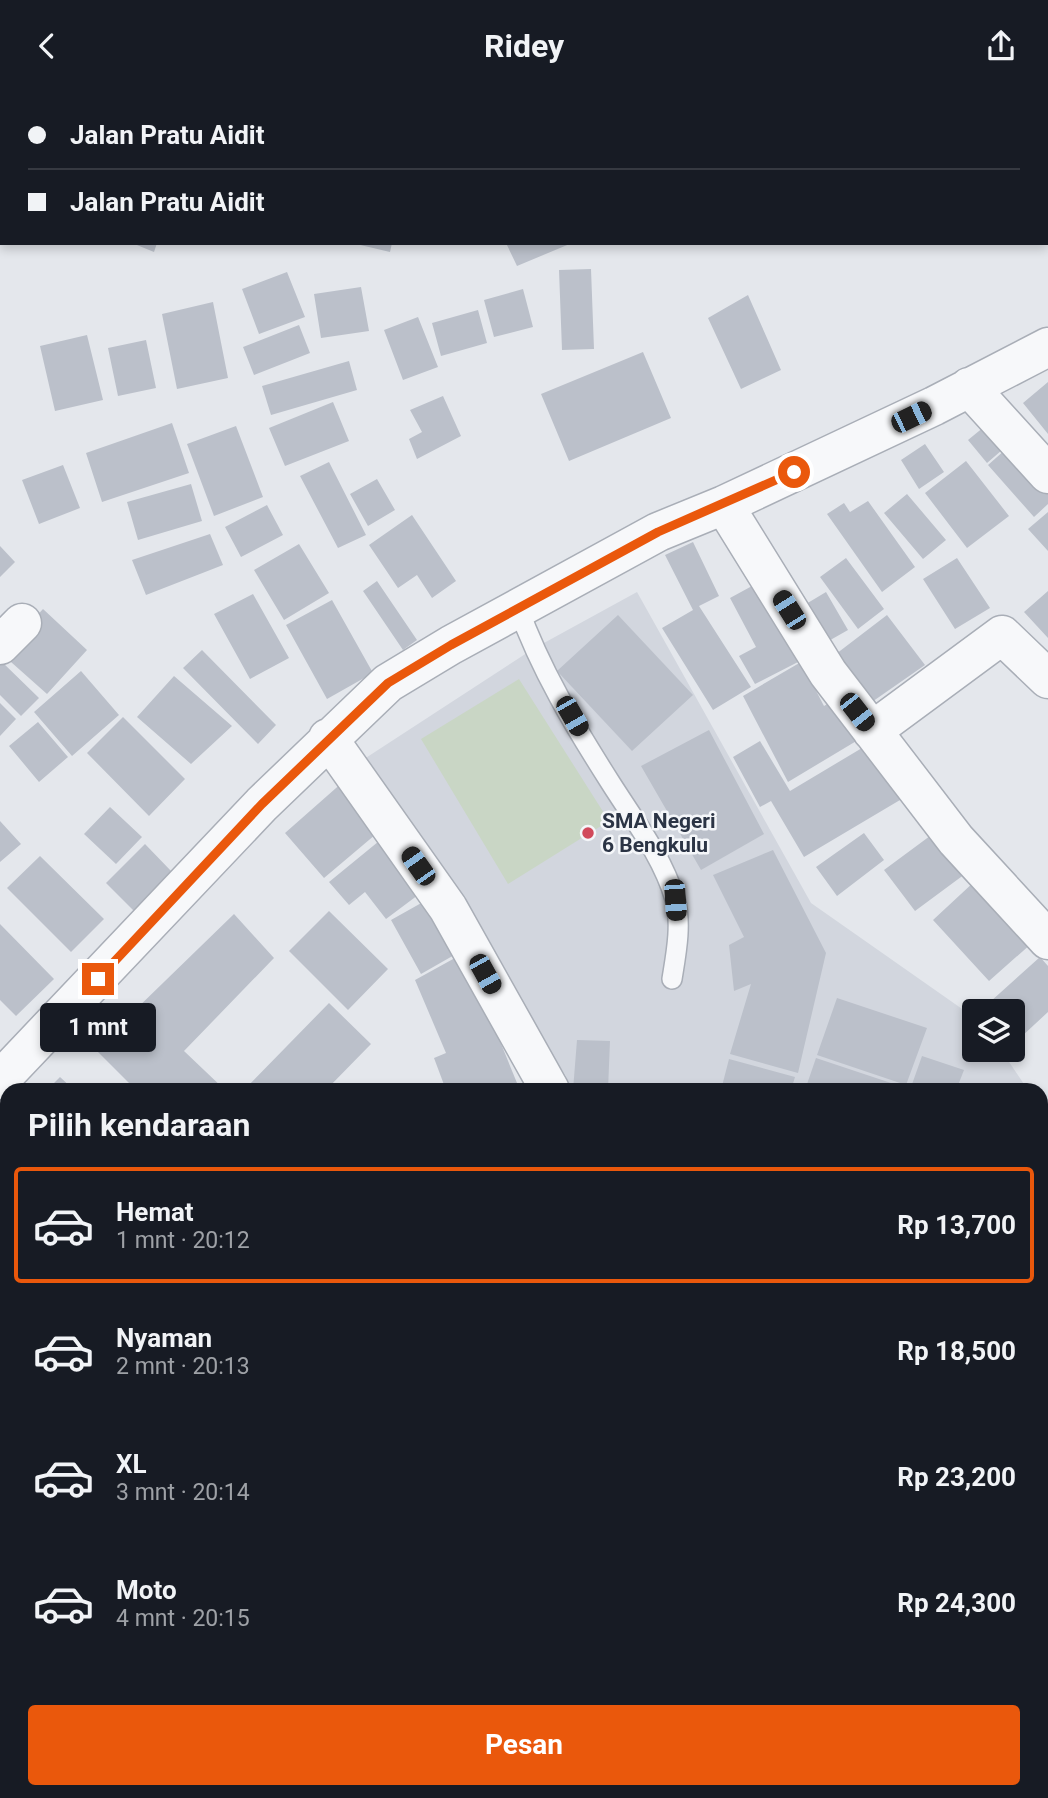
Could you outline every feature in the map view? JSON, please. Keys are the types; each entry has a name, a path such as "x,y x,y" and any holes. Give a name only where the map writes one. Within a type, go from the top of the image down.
{"street":[{"path":"0,1080 252,815 328,738 388,683 518,607 658,532 724,505 970,387 1042,359"},
{"path":"970,387 1048,474"},
{"path":"724,505 828,673 956,840 1048,940"},
{"path":"872,731 1002,635 1048,679"},
{"path":"328,738 448,908 546,1083"}],"lane":[{"path":"518,607 533,649 610,783 643,829 675,900 678,944 672,979"}],"shaded area":[{"name":"SMA Negeri 6 Bengkulu","path":"637,592 811,903 962,1009 962,1062 1009,1062 1023,1083 567,1083 566,1076 358,763 533,649"}],"green space":[{"path":"519,679 609,821 508,884 421,739"}],"building":[{"path":"137,245 156,245 154,252"},
{"path":"360,245 392,245 390,252"},
{"path":"507,245 567,245 517,266"},
{"path":"591,269 594,349 562,350 559,270"},
{"path":"287,272 305,317 259,334 242,289"},
{"path":"361,287 369,331 321,338 314,294"},
{"path":"523,289 533,327 494,337 484,300"},
{"path":"748,295 781,370 741,389 708,318"},
{"path":"213,302 228,378 177,389 162,314"},
{"path":"478,310 487,343 441,356 432,323"},
{"path":"418,317 438,367 403,380 384,330"},
{"path":"299,325 310,353 254,375 243,347"},
{"path":"87,335 103,400 55,411 40,346"},
{"path":"146,340 156,388 118,396 108,348"},
{"path":"643,352 671,418 569,461 541,394"},
{"path":"349,361 357,390 271,415 262,386"},
{"path":"1048,382 1048,434 1023,403"},
{"path":"443,396 461,436 417,459 409,439 422,432 410,410"},
{"path":"333,402 349,441 285,466 269,428"},
{"path":"990,422 1009,444 987,463 968,440"},
{"path":"172,423 189,473 102,502 86,453"},
{"path":"236,426 263,497 214,516 187,444"},
{"path":"1014,442 1048,481 1048,504 1034,517 988,465"},
{"path":"925,444 944,472 919,489 901,460"},
{"path":"966,461 1009,516 967,548 925,493"},
{"path":"329,462 366,535 338,548 300,476"},
{"path":"63,465 80,508 39,524 22,480"},
{"path":"377,479 395,510 368,526 350,494"},
{"path":"191,484 202,521 138,540 127,502"},
{"path":"907,494 946,540 923,559 884,513"},
{"path":"868,501 915,567 882,592 827,514 844,503 850,512"},
{"path":"267,505 283,535 241,557 225,527"},
{"path":"1048,512 1048,551 1028,529"},
{"path":"412,515 456,581 432,598 417,575 398,588 369,545"},
{"path":"210,534 223,565 146,595 132,560"},
{"path":"693,542 719,596 699,606 751,687 713,710 662,628 693,610 665,555"},
{"path":"299,544 329,593 284,620 254,570"},
{"path":"0,546 15,562 0,577"},
{"path":"846,558 884,609 858,629 820,577"},
{"path":"957,558 990,608 955,629 923,579"},
{"path":"377,581 417,640 403,650 363,591"},
{"path":"752,586 798,662 755,684 739,656 756,647 730,598"},
{"path":"1048,591 1048,638 1024,612"},
{"path":"826,592 848,630 818,647 796,610"},
{"path":"253,594 289,658 250,679 214,614"},
{"path":"332,600 373,673 327,699 286,625"},
{"path":"43,609 87,650 47,694 2,654"},
{"path":"618,615 693,695 632,751 557,671"},
{"path":"887,615 925,665 869,704 836,654"},
{"path":"202,650 276,725 258,744 183,668"},
{"path":"0,660 39,698 21,716 0,695"},
{"path":"801,662 824,706 834,700 858,740 788,782 743,696"},
{"path":"81,671 119,715 72,756 34,712"},
{"path":"174,676 232,726 191,764 137,717"},
{"path":"0,703 16,719 0,736"},
{"path":"123,717 185,779 149,816 87,753"},
{"path":"38,722 68,757 39,782 9,746"},
{"path":"709,730 764,834 701,870 641,766"},
{"path":"760,741 790,791 867,745 900,800 804,857 771,801 760,807 733,757"},
{"path":"344,781 382,829 324,878 285,833"},
{"path":"110,807 142,837 116,864 84,834"},
{"path":"0,821 21,844 0,862"},
{"path":"864,833 884,860 837,896 816,867"},
{"path":"934,833 965,874 915,911 884,870"},
{"path":"384,837 422,892 386,919 365,892 349,905 329,882"},
{"path":"145,844 172,872 134,911 106,883"},
{"path":"773,850 826,953 798,1073 730,1054 751,984 734,991 729,945 744,937 713,875"},
{"path":"40,856 104,919 71,952 7,888"},
{"path":"975,881 1032,943 989,981 933,920"},
{"path":"432,897 463,950 421,974 391,920"},
{"path":"329,911 388,969 348,1010 289,951"},
{"path":"234,914 274,958 184,1051 218,1083 129,1083 95,1049"},
{"path":"0,924 54,979 16,1016 0,1000"},
{"path":"464,953 517,1083 443,1083 434,1058 446,1053 415,980"},
{"path":"1040,957 1048,966 1048,1012 1025,1033 1025,999 993,999"},
{"path":"837,998 927,1028 907,1083 817,1055"},
{"path":"329,1003 371,1044 333,1083 251,1083"},
{"path":"577,1040 610,1041 608,1083 574,1083"},
{"path":"922,1056 964,1070 959,1083 912,1083"},
{"path":"816,1058 891,1083 807,1083"},
{"path":"729,1059 795,1077 793,1083 723,1083"},
{"path":"60,1077 66,1083 54,1083"}],"place":[{"name":"SMA Negeri 6 Bengkulu","path":"588,833"}],"route":[{"path":"98,979 262,804 388,683 607,558 658,532 794,472"}]}
